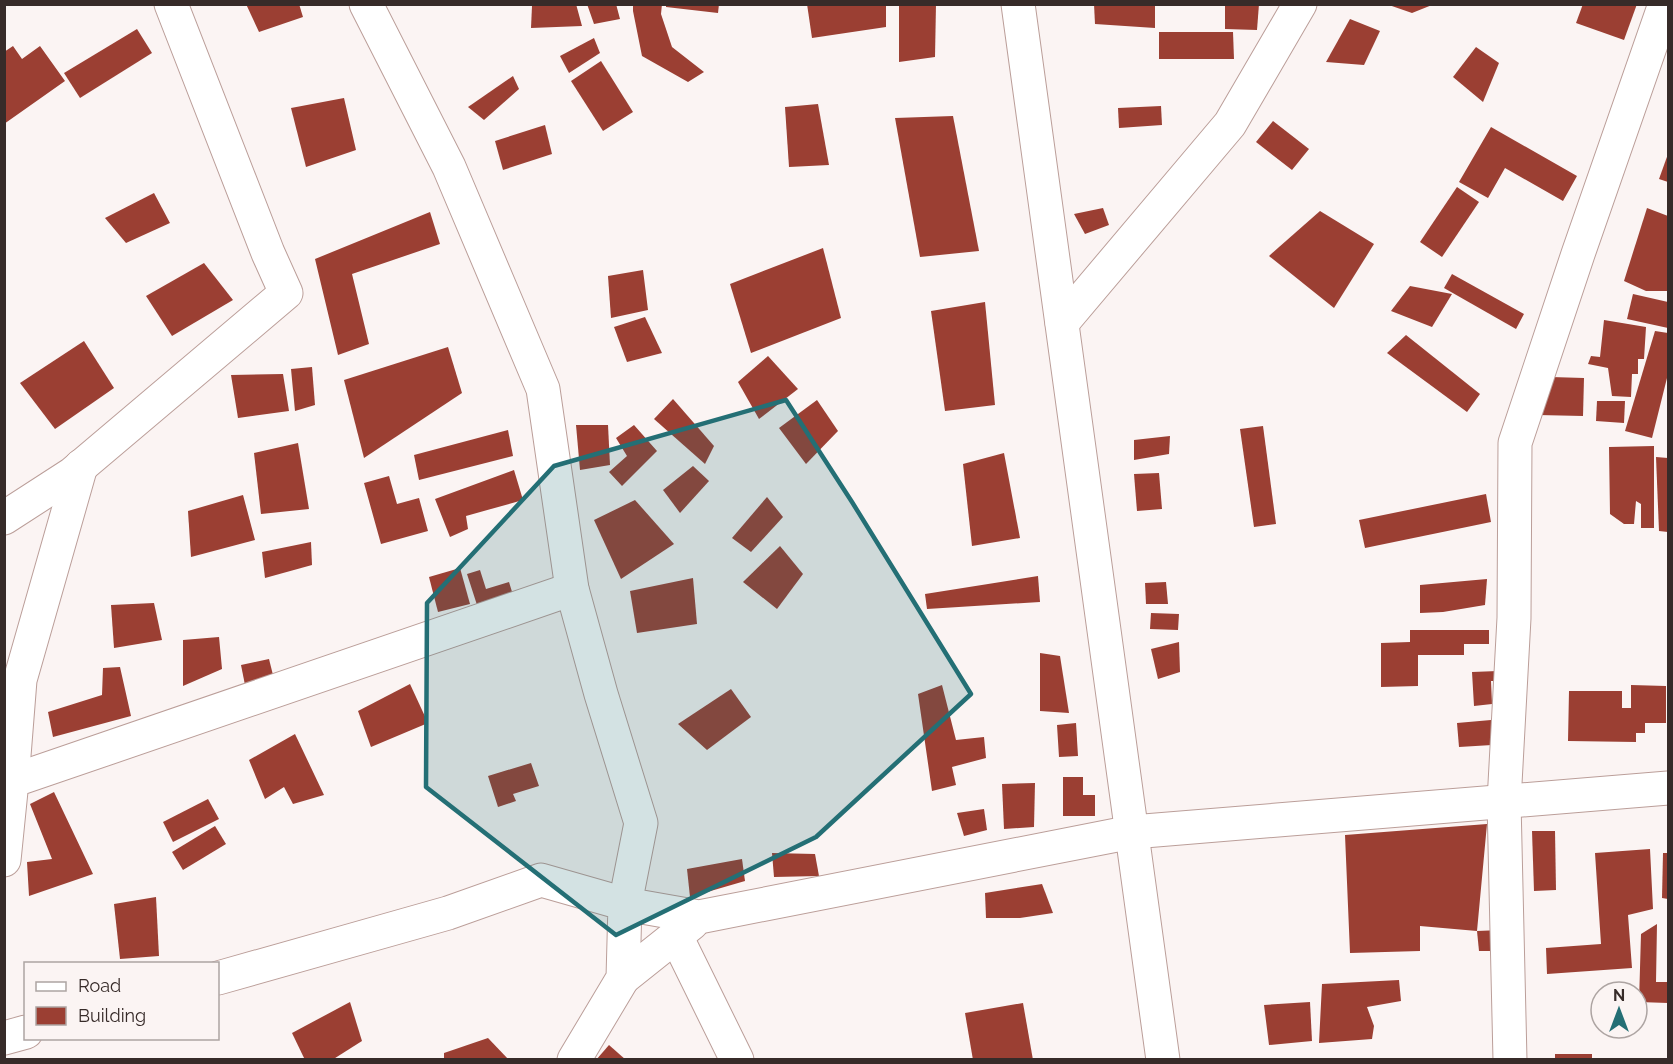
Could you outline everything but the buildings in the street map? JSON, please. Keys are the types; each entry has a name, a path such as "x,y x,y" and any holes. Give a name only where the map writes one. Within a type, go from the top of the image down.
{"street":[{"path":"4,518 72,474 286,293 171,4"},
{"path":"366,4 449,167 543,390 572,589 601,694 641,823 625,903 623,978"},
{"path":"1018,4 1163,1059"},
{"path":"1062,323 1230,124 1300,4"},
{"path":"1510,1059 1504,802 1514,618 1515,443 1665,4"},
{"path":"4,860 20,680 81,466"},
{"path":"12,781 572,589"},
{"path":"574,1059 623,978 687,926 1132,832 1668,788"},
{"path":"219,978 448,913 541,880 625,903 687,926 738,1059"},
{"path":"4,1038 24,1033"}],"highlighted area":[{"path":"786,400 971,694 816,837 616,935 426,787 427,603 554,466"}]}
